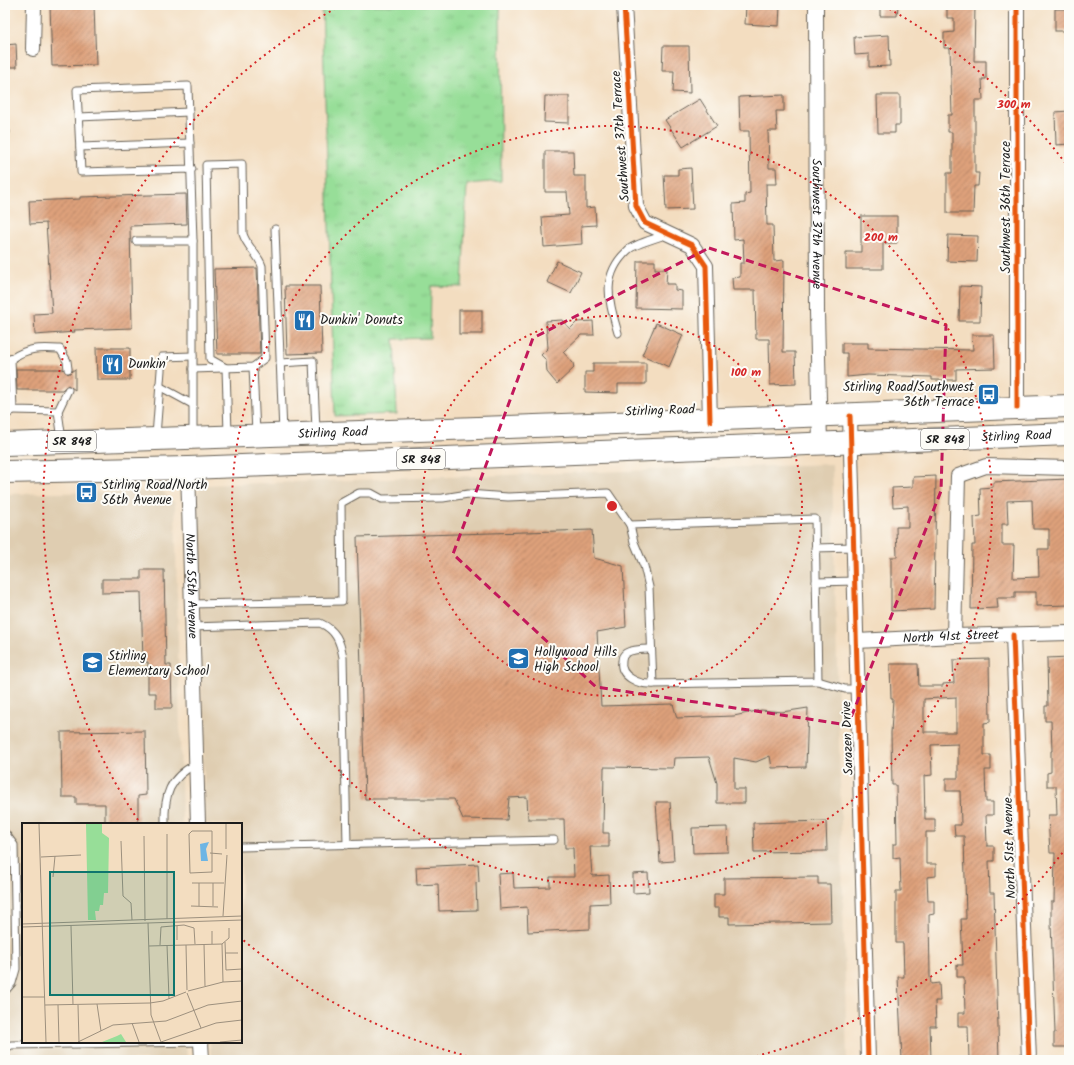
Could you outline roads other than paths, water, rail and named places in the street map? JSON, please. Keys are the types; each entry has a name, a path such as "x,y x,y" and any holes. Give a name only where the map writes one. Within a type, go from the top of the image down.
{"main road":[{"name":"Stirling Road","path":"5,444 256,434 850,416 1069,406"},
{"name":"Stirling Road","path":"5,472 188,468 1069,434"},
{"path":"188,468 197,455 228,435"}],"street":[{"path":"33,49 34,5"},
{"name":"Southwest 37th Terrace","path":"624,5 636,206 644,223 692,245 706,266 710,421"},
{"name":"Southwest 37th Avenue","path":"816,5 817,312 820,444"},
{"name":"Southwest 36th Terrace","path":"1017,5 1017,408"},
{"name":"Sarazen Drive","path":"850,416 868,1060"},
{"path":"954,636 958,476 986,466 1069,468"},
{"name":"North 55th Avenue","path":"188,468 198,823"},
{"name":"North 41st Street","path":"857,641 954,636 1069,633"},
{"name":"North 51st Avenue","path":"1012,635 1028,1060"},
{"path":"202,1043 202,1060"}],"lane":[{"path":"192,169 81,172 77,90 188,86 192,169 193,437"},
{"path":"79,117 189,112"},
{"path":"80,147 190,143"},
{"path":"193,369 226,368 253,367 262,361 266,353 262,266 261,261 245,241 243,234 242,164 206,165 210,359 226,368"},
{"path":"275,230 283,434"},
{"path":"618,332 608,298 611,273 628,249 668,234"},
{"path":"136,241 193,241"},
{"path":"13,410 8,359 23,350 43,348 60,349 67,361 68,369"},
{"path":"156,438 162,357 193,356"},
{"path":"280,363 313,361 316,433"},
{"path":"253,367 256,434"},
{"path":"226,368 228,435"},
{"path":"159,386 192,404"},
{"path":"62,442 58,411 68,390"},
{"path":"5,416 13,410 58,411"},
{"path":"192,604 342,601 341,503 351,496 359,493 371,493 382,499 443,498 468,494 508,497 608,493 630,524 634,542 644,566 649,587 653,684"},
{"path":"630,524 815,519 818,681"},
{"path":"815,548 854,547"},
{"path":"816,582 855,581"},
{"path":"192,627 320,623 337,635 343,657 347,845"},
{"path":"651,649 626,653 622,657 621,665 624,673 638,683 818,681 845,689 858,689"},
{"path":"165,823 165,802 170,788 179,774 196,764"},
{"path":"5,833 14,845 16,969 12,983 5,990"},
{"path":"242,847 554,840"},
{"path":"8,1047 163,1043"}],"place":[{"name":"Dunkin' Donuts","path":"304,320"},
{"name":"Dunkin'","path":"113,364"},
{"name":"Stirling Road/Southwest 36th Terrace","path":"989,394"},
{"name":"Stirling Road/North 56th Avenue","path":"87,492"},
{"name":"Hollywood Hills High School","path":"519,659"},
{"name":"Stirling Elementary School","path":"92,663"}]}
